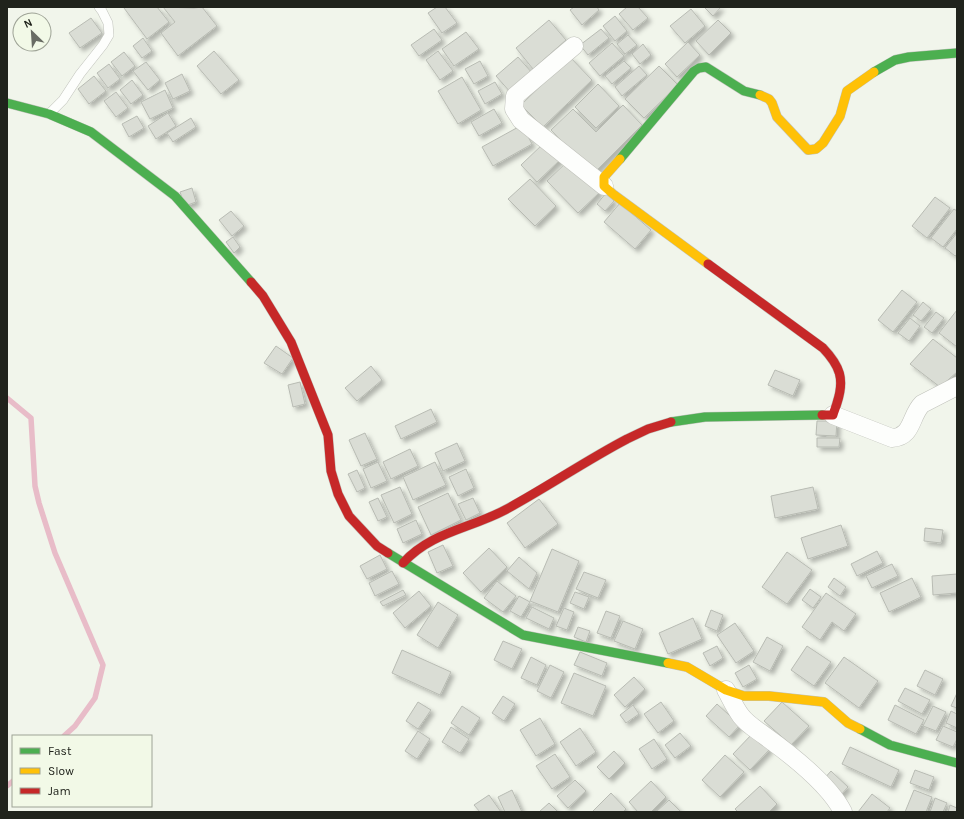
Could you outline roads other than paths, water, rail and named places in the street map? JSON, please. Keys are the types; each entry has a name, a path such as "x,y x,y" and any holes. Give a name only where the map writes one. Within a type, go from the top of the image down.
{"street":[{"path":"574,46 515,96 514,109 521,120 604,186 823,348 832,358 841,378 841,387 833,415"},
{"path":"604,186 604,178 694,70 698,68 706,67 744,91 769,99 777,116 808,150 816,149 823,143 840,116 847,91 875,71 895,60 909,57 957,53"},
{"path":"7,103 49,114 91,132 175,196 263,296 290,342 328,435 331,470 338,494 349,516 377,546 523,634 687,666 726,690 744,696 769,696 824,702 848,722 890,745 957,763"},
{"path":"403,563 408,556 421,545 435,538 488,518 530,496 610,448 643,432 668,423 693,418 833,415 892,438 898,438 908,430 918,408 922,404 957,386"},
{"path":"726,690 742,718 752,728 764,735 821,782 832,794 843,812"}],"lane":[{"path":"49,114 63,100 109,35 108,23 99,7"}],"waterway":[{"path":"7,398 31,418 35,486 39,503 55,553 103,665 95,698 75,726 65,735"},
{"path":"7,786 12,782"}]}
